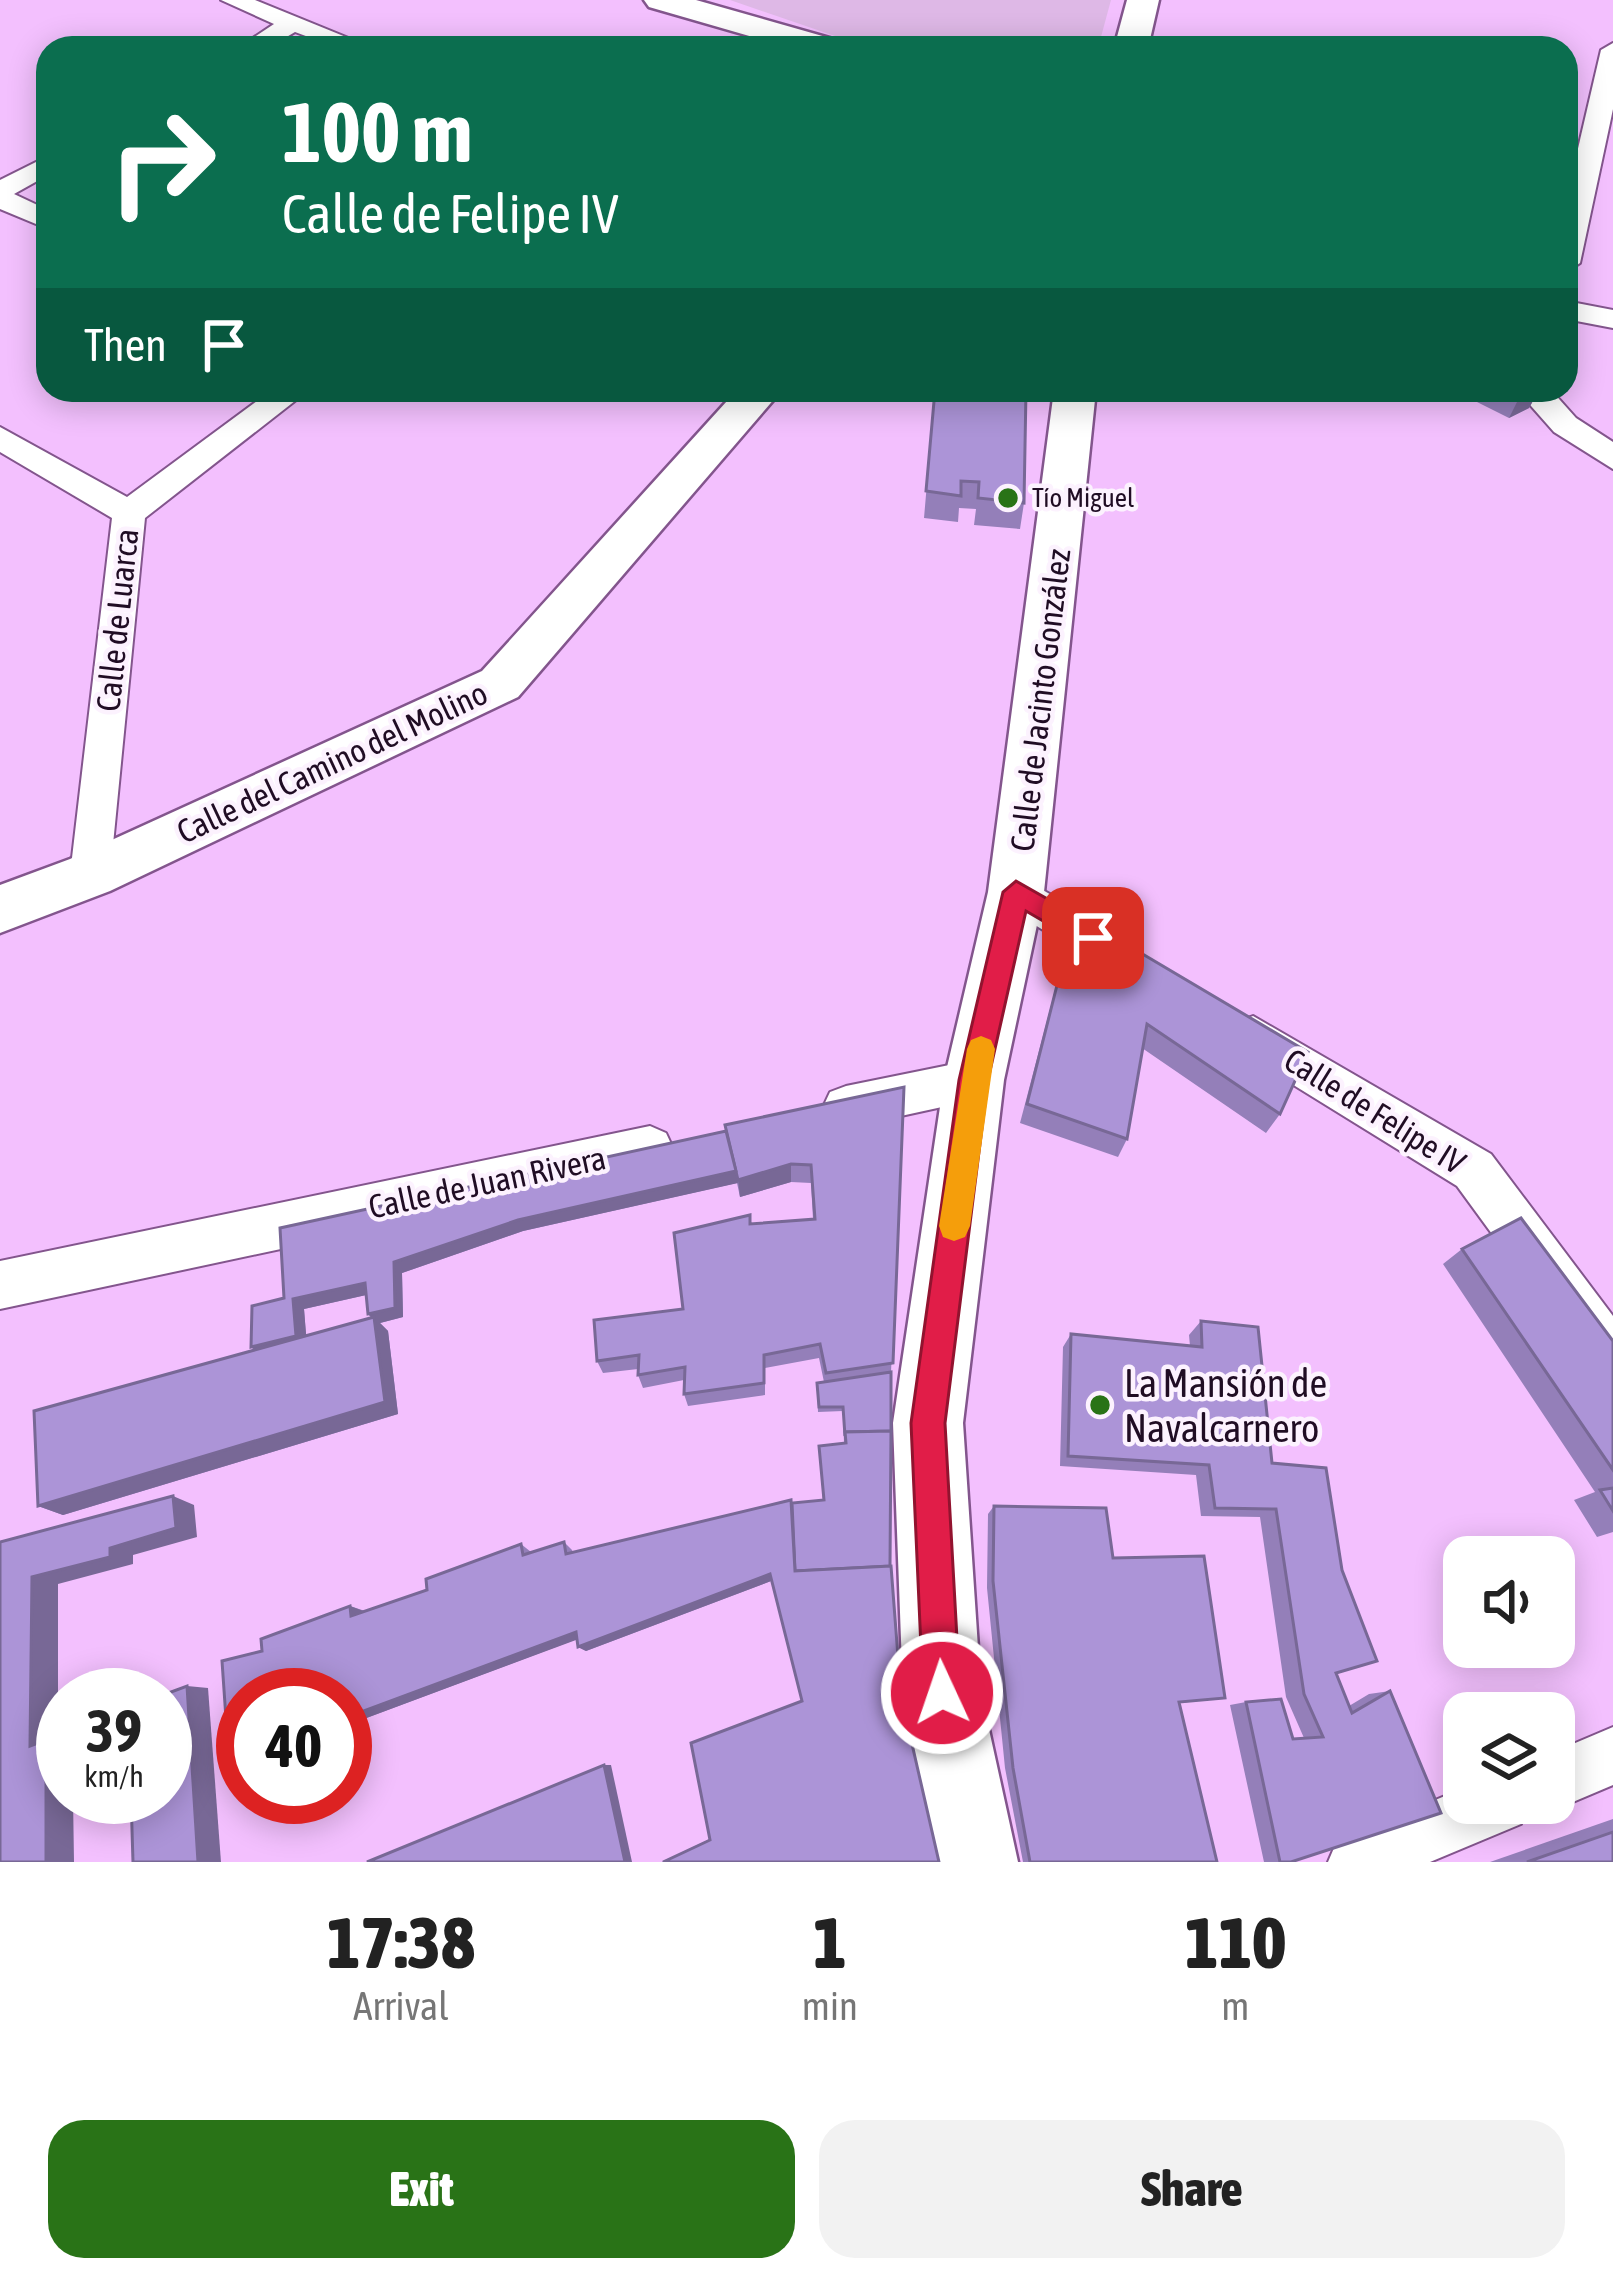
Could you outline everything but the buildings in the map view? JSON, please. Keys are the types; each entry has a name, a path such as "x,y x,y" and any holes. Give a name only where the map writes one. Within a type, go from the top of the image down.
{"street":[{"path":"233,0 329,36"},
{"path":"660,0 784,36"},
{"path":"1134,36 1143,0"},
{"path":"706,15 751,36"},
{"path":"271,36 293,23"},
{"path":"1578,218 1609,100 1613,50"},
{"path":"36,172 0,194 36,214"},
{"path":"1578,284 1613,291"},
{"path":"1578,313 1613,320"},
{"path":"129,513 277,402"},
{"name":"Calle del Camino del Molino","path":"0,909 90,875 500,684 750,402"},
{"name":"Calle de Jacinto González","path":"977,1862 942,1693 928,1423 974,1080 1016,892 1074,402"},
{"path":"1544,402 1565,425 1613,458"},
{"name":"Calle de Luarca","path":"0,438 129,513 90,875"},
{"path":"1016,892 1156,976"},
{"name":"Calle de Felipe IV","path":"1215,1013 1474,1170 1613,1357"},
{"path":"803,1116 974,1080"},
{"name":"Calle de Juan Rivera","path":"0,1285 688,1140"},
{"path":"1575,1771 1613,1756"},
{"path":"1358,1862 1449,1824"}],"shaded area":[{"path":"730,0 1111,0 1101,36 835,36"}],"slow traffic":[{"path":"954,1226 981,1049"}],"place":[{"name":"Tío Miguel","path":"1008,498"},
{"name":"La Mansión de Navalcarnero","path":"1100,1405"}],"route":[{"path":"942,1693 928,1423 974,1080 1016,892 1093,938"}]}
